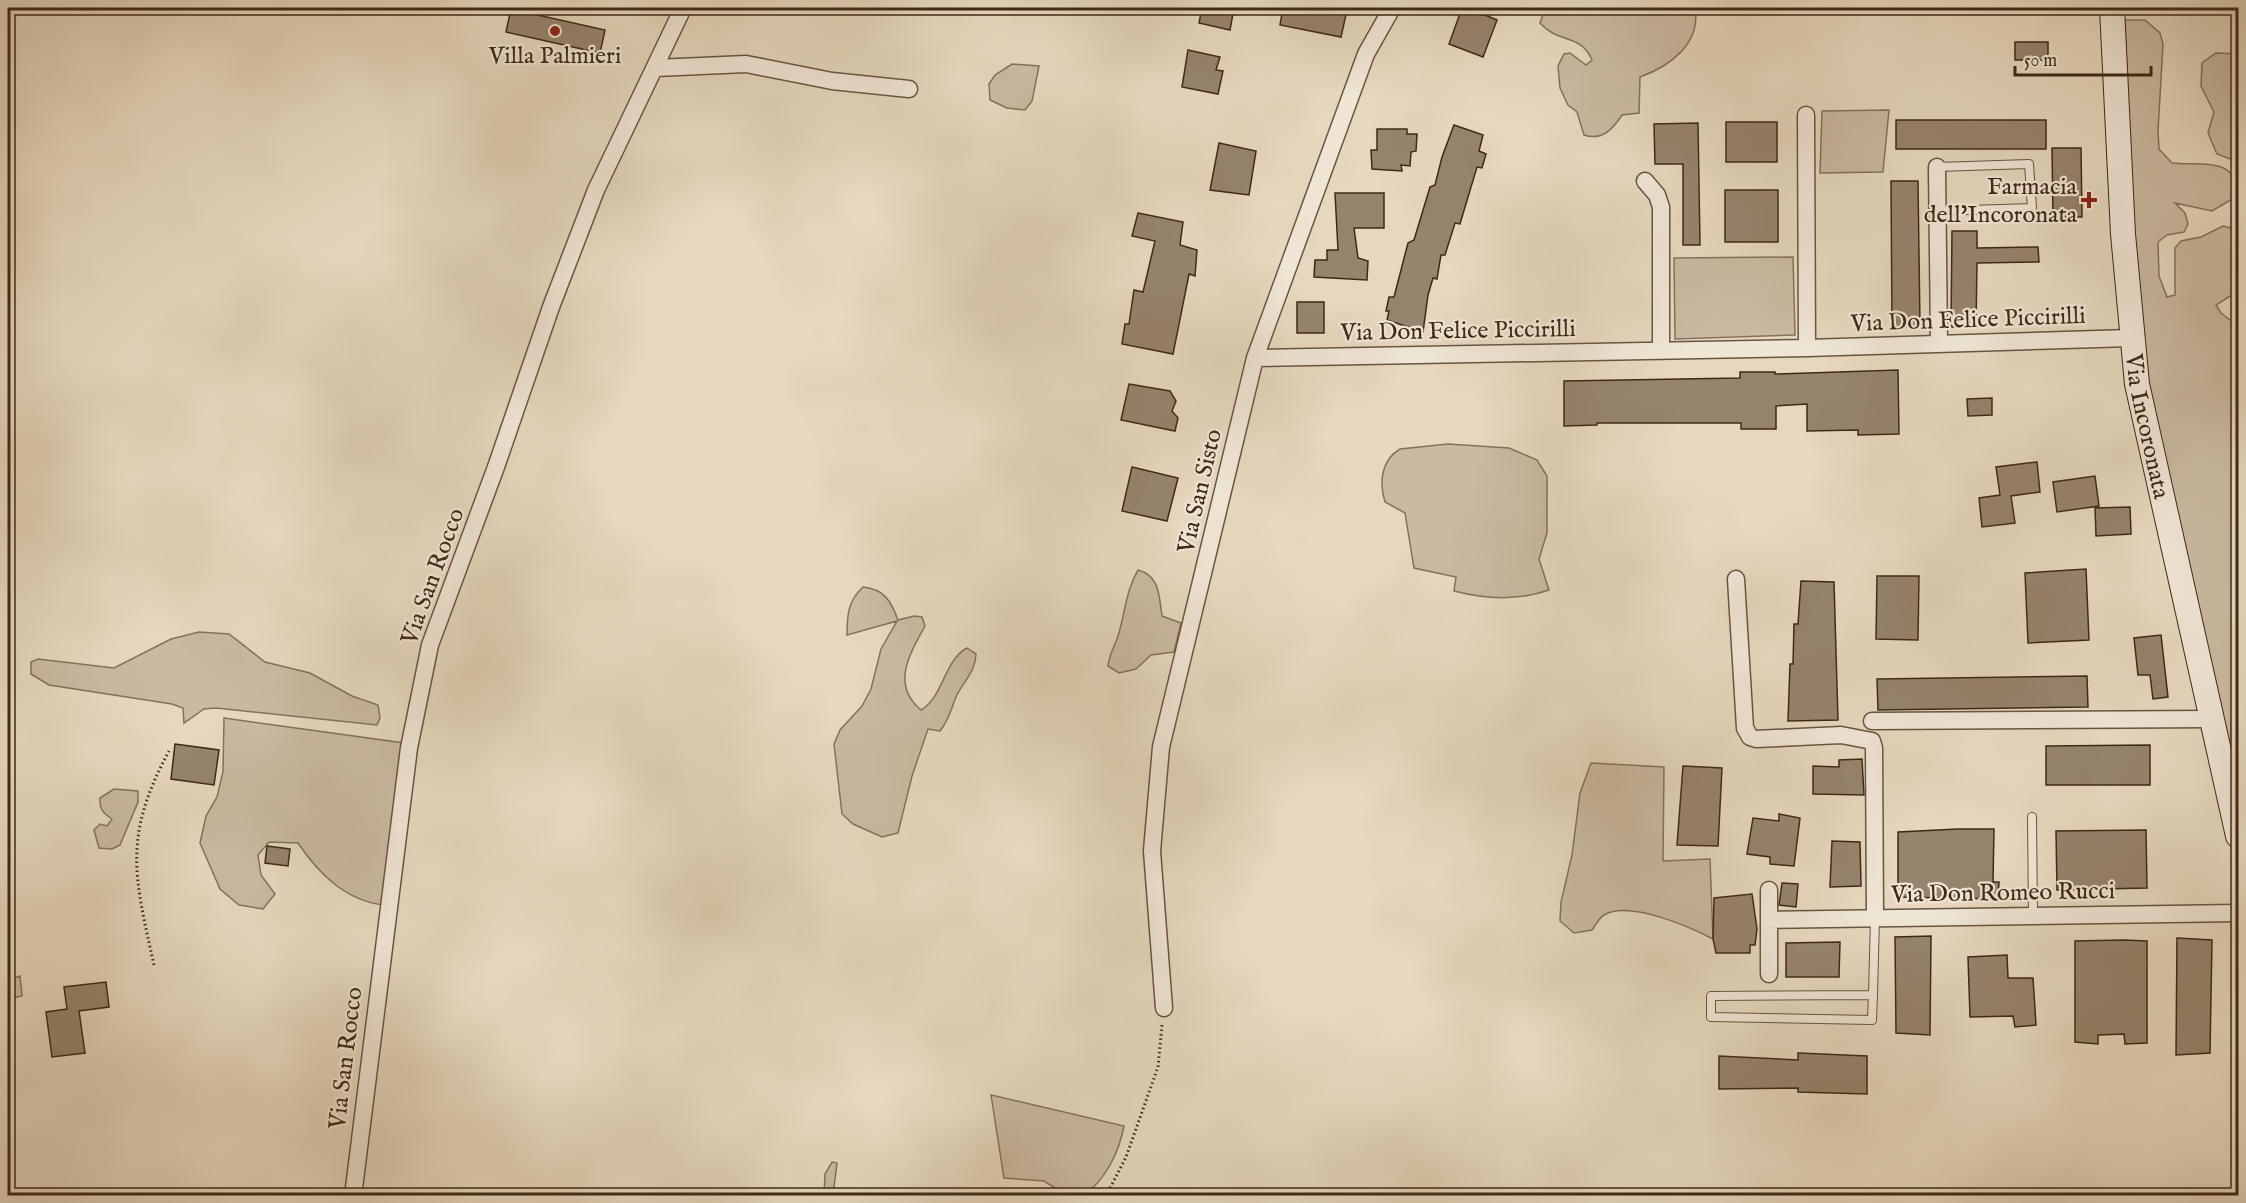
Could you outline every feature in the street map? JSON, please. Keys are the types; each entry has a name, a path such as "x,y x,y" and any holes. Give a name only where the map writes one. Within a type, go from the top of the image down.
{"main road":[{"name":"Via Incoronata","path":"2112,8 2130,338 2137,384 2238,835"}],"street":[{"name":"Via San Rocco","path":"353,1196 409,748 430,645 493,477 551,307 596,190 683,8"},
{"name":"Via San Sisto","path":"1164,1008 1152,851 1161,747 1255,358 1366,54 1392,8"},
{"path":"656,68 746,64 832,81 909,89"},
{"path":"1806,115 1807,348"},
{"path":"1937,167 1939,344"},
{"path":"1645,181 1657,195 1661,207 1661,351"},
{"name":"Via Don Felice Piccirilli","path":"1255,358 1807,348 2130,338"},
{"path":"1736,579 1745,728 1750,737 1756,739 1841,735 1872,741 1874,748 1875,917"},
{"path":"1872,721 2213,719"},
{"path":"1769,890 1770,974"},
{"name":"Via Don Romeo Rucci","path":"1768,920 2238,913"}],"lane":[{"path":"1937,167 2029,165 2032,208 1938,211"},
{"path":"2032,817 2033,916"},
{"path":"1873,995 1711,996 1711,1017 1872,1020 1873,995 1875,917"}],"path":[{"path":"154,965 135,860 136,834 144,804 169,751"},
{"path":"1106,1196 1126,1157 1158,1067 1164,1008"}],"shaded area":[{"path":"1555,8 1580,13 1594,8 1695,8 1696,21 1688,43 1681,52 1662,67 1640,77 1639,113 1622,115 1615,125 1602,135 1590,136 1584,135 1577,112 1568,105 1560,88 1558,66 1564,54 1570,53 1586,65 1592,60 1582,46 1554,34 1540,23 1543,14"},
{"path":"2125,20 2145,20 2160,33 2163,44 2159,149 2172,163 2206,164 2226,169 2232,175 2235,185 2234,198 2212,211 2175,203 2185,213 2188,224 2184,232 2167,235 2158,242 2159,276 2167,297 2175,295 2175,248 2181,241 2201,237 2223,226 2231,228 2238,247 2238,291 2216,305 2221,313 2238,326 2238,804 2146,383 2132,205"},
{"path":"2216,53 2238,54 2238,162 2217,154 2208,133 2214,112 2201,86 2202,63"},
{"path":"1012,64 1039,66 1032,101 1025,110 1007,108 990,100 989,84 995,75"},
{"path":"1889,110 1883,172 1820,173 1822,111"},
{"path":"1793,257 1795,335 1675,339 1674,258"},
{"path":"1448,444 1509,448 1537,460 1547,476 1547,533 1539,559 1549,590 1537,594 1502,598 1478,596 1454,591 1456,577 1414,568 1405,513 1385,502 1382,487 1383,473 1389,459 1400,449"},
{"path":"1138,570 1151,577 1154,582 1159,594 1162,616 1181,623 1174,652 1151,655 1136,669 1119,673 1108,666 1120,630 1130,587"},
{"path":"863,587 876,590 886,597 898,620 914,616 922,617 925,626 913,648 905,680 912,700 921,710 934,697 959,654 967,648 976,654 971,671 943,727 940,731 928,729 912,776 898,833 882,837 853,824 842,814 834,744 840,730 862,706 871,689 881,649 897,621 847,635 849,609"},
{"path":"199,632 229,634 265,662 310,673 352,696 378,705 380,718 377,725 216,708 204,709 184,723 183,708 172,704 49,685 31,674 31,662 38,659 114,668 171,639"},
{"path":"224,718 404,743 383,905 357,898 334,884 298,843 269,842 258,855 261,875 275,894 263,909 239,905 220,889 200,843 206,816 217,797 223,772"},
{"path":"1591,763 1664,767 1663,861 1710,859 1713,939 1659,917 1628,911 1615,911 1604,915 1592,930 1574,933 1560,921 1561,902 1572,855 1580,793"},
{"path":"114,789 138,791 138,802 120,845 112,849 99,848 94,830 100,824 107,826 112,819 102,810 100,798"},
{"path":"20,976 22,996 8,999 8,980"},
{"path":"991,1095 1124,1126 1115,1156 1098,1183 1082,1196 1066,1195 1044,1181 1004,1178"},
{"path":"832,1162 837,1163 833,1195 824,1195 825,1174"}],"building":[{"path":"1202,8 1234,8 1230,30 1199,23"},
{"path":"1283,8 1347,10 1341,37 1280,25"},
{"path":"1462,8 1468,8 1497,20 1483,57 1449,44"},
{"name":"Villa Palmieri","path":"511,9 605,30 600,53 506,32"},
{"path":"2015,42 2048,42 2048,60 2015,60"},
{"path":"1188,50 1220,57 1216,70 1223,71 1218,94 1182,87"},
{"path":"1896,120 2046,120 2046,149 1896,149"},
{"path":"1726,122 1777,122 1777,162 1726,162"},
{"path":"1698,123 1700,245 1683,245 1683,164 1655,164 1654,124"},
{"path":"1454,125 1483,135 1479,151 1486,154 1482,168 1477,167 1460,224 1455,223 1445,255 1441,255 1437,279 1433,278 1428,295 1423,332 1387,320 1389,311 1386,311 1389,297 1394,297 1408,243 1414,240 1430,187 1435,185"},
{"path":"1377,129 1407,129 1407,134 1417,134 1416,151 1411,152 1410,166 1401,165 1402,171 1372,169 1371,150 1377,150"},
{"path":"1219,143 1256,151 1249,195 1210,190"},
{"path":"2052,148 2081,148 2082,217 2053,217"},
{"path":"1891,181 1918,181 1920,327 1892,327"},
{"path":"1725,190 1778,190 1778,242 1725,242"},
{"path":"1335,193 1384,193 1384,228 1354,228 1358,258 1368,261 1367,280 1314,277 1315,260 1327,260 1327,250 1338,250"},
{"path":"1138,213 1183,222 1180,245 1197,250 1195,276 1189,274 1173,354 1122,344 1125,324 1129,324 1134,290 1143,292 1155,241 1132,236"},
{"path":"1952,231 1977,231 1977,248 2038,247 2039,262 1977,263 1976,327 1951,327"},
{"path":"1297,302 1324,302 1324,333 1297,333"},
{"path":"1898,370 1899,434 1858,435 1858,430 1807,431 1807,404 1776,406 1776,429 1741,429 1741,423 1597,423 1597,425 1564,426 1564,381 1740,378 1740,372 1775,372 1775,374"},
{"path":"1129,384 1170,391 1176,401 1172,411 1178,418 1175,431 1121,420"},
{"path":"1992,398 1992,415 1968,416 1967,399"},
{"path":"2037,462 2040,492 2011,496 2015,523 1982,527 1979,498 2000,495 1996,467"},
{"path":"1132,467 1178,478 1167,521 1122,511"},
{"path":"2095,476 2099,506 2057,512 2053,482"},
{"path":"2130,507 2131,534 2096,536 2095,508"},
{"path":"2086,569 2089,640 2028,643 2025,573"},
{"path":"1877,576 1919,576 1918,640 1876,639"},
{"path":"1801,581 1834,582 1838,720 1788,721 1790,664 1793,664 1794,624 1798,624"},
{"path":"2161,635 2168,697 2153,699 2150,675 2138,675 2134,638"},
{"path":"2087,676 2088,707 1878,710 1877,679"},
{"path":"175,744 219,750 214,785 171,779"},
{"path":"2150,745 2150,785 2046,785 2046,746"},
{"path":"1862,759 1864,795 1813,794 1813,766 1839,767 1839,760"},
{"path":"1683,766 1722,768 1718,846 1677,845"},
{"path":"1779,814 1800,818 1794,866 1770,864 1770,857 1747,854 1753,818 1779,821"},
{"path":"1994,829 1993,882 1999,882 1998,899 1898,897 1898,832"},
{"path":"2146,830 2147,888 2057,890 2056,831"},
{"path":"1832,841 1860,842 1861,886 1830,887"},
{"path":"267,846 290,849 288,866 265,863"},
{"path":"1782,883 1798,884 1796,907 1779,905"},
{"path":"1752,894 1757,929 1755,945 1750,945 1750,953 1716,953 1713,939 1714,898"},
{"path":"1931,936 1930,1035 1896,1033 1895,937"},
{"path":"2177,938 2212,940 2210,1053 2176,1055"},
{"path":"2075,941 2147,941 2147,1043 2125,1044 2124,1034 2098,1035 2098,1044 2075,1042"},
{"path":"1840,942 1839,977 1786,977 1786,943"},
{"path":"2007,955 2008,978 2033,978 2036,1025 2015,1027 2013,1016 1970,1017 1968,957"},
{"path":"106,982 109,1007 79,1011 85,1053 52,1057 46,1012 67,1009 64,987"},
{"path":"1798,1053 1867,1056 1867,1094 1798,1092 1798,1088 1719,1089 1719,1056 1798,1060"}],"place":[{"name":"Villa Palmieri","path":"555,31"},
{"name":"Farmacia dell'Incoronata","path":"2089,200"}]}
